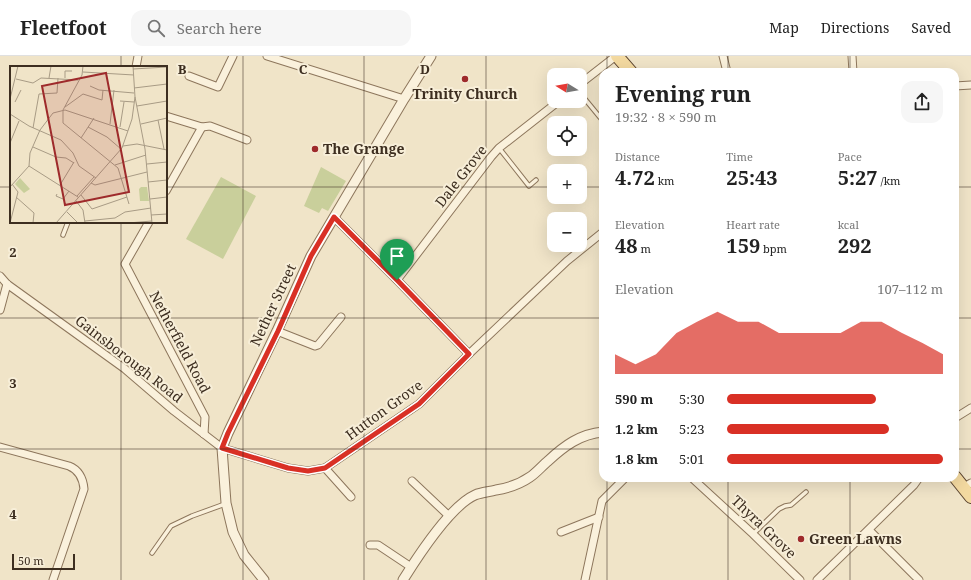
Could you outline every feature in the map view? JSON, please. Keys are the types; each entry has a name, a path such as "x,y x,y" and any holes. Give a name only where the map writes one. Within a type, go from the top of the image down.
{"main road":[{"path":"616,56 627,68"},
{"path":"959,480 969,489"}],"street":[{"path":"136,66 138,56"},
{"path":"189,76 218,87 233,56"},
{"path":"267,56 404,99"},
{"name":"Nether Street","path":"264,580 244,555 233,532 226,504 222,448 278,331 311,256 431,56"},
{"path":"601,68 616,56"},
{"path":"723,56 726,68"},
{"path":"852,56 853,68"},
{"path":"587,79 599,69"},
{"path":"959,86 971,85"},
{"name":"Dale Grove","path":"397,280 499,148 550,108"},
{"path":"167,116 202,128 210,126 246,140"},
{"path":"167,190 202,128"},
{"path":"334,217 469,354"},
{"name":"Netherfield Road","path":"148,223 125,264 205,417 204,434"},
{"name":"Hutton Grove","path":"222,448 288,468 308,471 325,468 419,404 469,354 567,261 599,235"},
{"name":"Gainsborough Road","path":"0,276 7,284 125,369 174,411 222,448"},
{"path":"0,310 7,284"},
{"path":"278,331 315,346 318,345 341,316"},
{"path":"959,416 971,408"},
{"path":"403,580 443,523 466,500 476,494 508,488 518,484 530,477 566,445 576,439 599,432"},
{"path":"0,447 69,466 74,468 80,475 84,489 52,580"},
{"path":"325,468 351,497"},
{"path":"412,481 449,516"},
{"path":"585,580 602,501 621,482"},
{"name":"Thyra Grove","path":"696,482 800,580"},
{"path":"817,580 916,482"},
{"path":"561,532 599,517"},
{"path":"869,530 919,580"},
{"path":"370,545 378,545 411,568"}],"lane":[{"path":"587,102 599,116"},
{"path":"499,148 529,186 536,180"},
{"path":"63,235 68,223"},
{"path":"753,534 779,509 791,505 806,492"},
{"path":"152,553 171,526 192,516 226,504"}],"green space":[{"path":"321,167 346,181 328,211 322,208 319,213 304,206"},
{"path":"221,177 256,196 223,259 186,239"}],"place":[{"name":"Trinity Church","path":"465,79"},
{"name":"The Grange","path":"315,149"},
{"name":"Green Lawns","path":"801,539"}],"route":[{"path":"334,217 397,280 469,354 419,404 322,469 308,471 288,468 222,448 278,331 311,256 334,217"}]}
